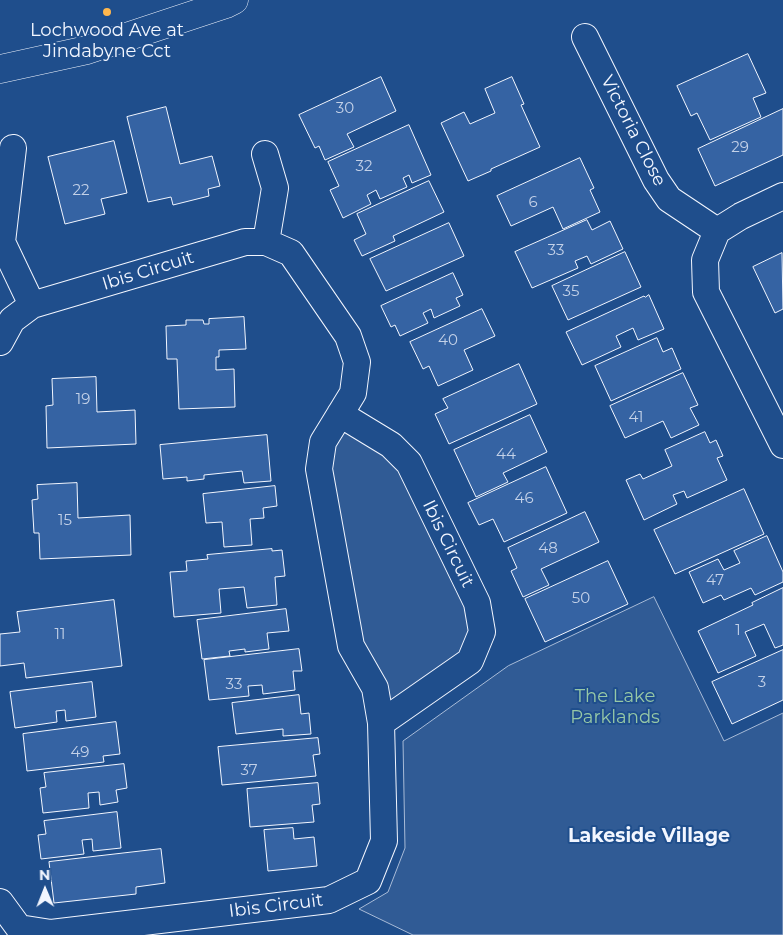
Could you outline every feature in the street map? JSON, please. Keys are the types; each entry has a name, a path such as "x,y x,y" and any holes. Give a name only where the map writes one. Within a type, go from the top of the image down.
{"street":[{"path":"0,69 87,50 234,0"},
{"name":"Victoria Close","path":"585,37 656,180 669,199 717,231"},
{"path":"13,148 2,242 32,306"},
{"path":"265,154 275,188 266,242"},
{"path":"783,196 740,216 717,231 705,260 706,292 783,445"},
{"name":"Ibis Circuit","path":"0,342 12,320 32,306 244,242 266,242 291,253 348,336 356,362 353,394 323,442 319,469 352,646 375,688 381,723 384,840 368,881 329,900 51,933 19,931 0,902"},
{"name":"Ibis Circuit","path":"340,414 391,445 409,463 477,603 482,632 470,661 381,723"}],"shaded area":[{"path":"340,414 391,445 477,603 470,661 381,723 351,646 323,442"},
{"name":"The Lake Parklands","path":"654,597 724,741 783,713 783,935 413,935 359,909 388,892 405,848 403,741 508,666"}],"building":[{"path":"748,54 766,93 753,98 761,117 710,140 697,113 691,116 677,86"},
{"path":"381,77 396,111 347,134 354,147 325,160 319,146 315,148 299,115"},
{"path":"512,77 524,104 521,105 540,147 468,181 441,123 464,112 470,124 495,113 485,89"},
{"path":"166,107 180,164 212,156 220,186 208,189 209,196 173,205 171,197 148,202 127,117"},
{"path":"783,109 783,155 715,186 698,149"},
{"path":"409,125 431,175 412,183 409,175 403,178 407,187 380,199 376,190 367,195 371,204 343,218 330,190 339,186 328,162"},
{"path":"114,141 127,193 101,199 105,214 65,224 48,157"},
{"path":"580,158 594,188 590,190 600,212 563,229 553,207 511,226 497,196"},
{"path":"429,181 444,212 393,236 395,241 362,256 354,240 366,234 357,214"},
{"path":"587,220 592,230 610,221 623,249 591,264 587,256 575,261 578,268 532,288 515,252"},
{"path":"449,223 464,256 386,291 370,259"},
{"path":"625,252 641,287 568,320 552,286"},
{"path":"782,253 783,309 775,313 753,267"},
{"path":"453,273 463,295 456,298 460,306 434,318 431,309 423,313 428,323 400,336 395,325 391,327 381,306"},
{"path":"649,295 664,329 638,340 633,328 616,336 621,347 582,365 566,332"},
{"path":"482,309 495,336 464,350 473,370 438,386 429,366 423,369 410,342"},
{"path":"244,317 246,349 219,350 219,357 216,357 216,370 234,369 235,407 179,409 177,359 167,359 166,326 186,325 186,320 203,320 204,324 209,324 209,319"},
{"path":"657,338 663,352 672,348 681,369 611,401 595,366"},
{"path":"519,364 537,404 449,444 435,414 448,408 443,399"},
{"path":"683,373 698,405 690,408 699,425 671,438 663,421 625,438 610,406"},
{"path":"96,377 97,412 135,410 136,444 47,448 46,406 53,405 52,379"},
{"path":"530,415 547,452 503,473 508,482 476,497 454,450"},
{"path":"705,432 710,443 716,440 723,456 717,458 727,480 687,498 684,491 673,495 677,504 644,520 626,480 640,474 643,479 672,466 665,450"},
{"path":"267,435 271,481 244,483 242,471 204,475 204,479 187,481 187,477 163,479 160,445"},
{"path":"546,467 567,513 504,542 493,519 479,525 468,503"},
{"path":"77,483 78,518 130,515 131,555 40,559 39,533 34,533 32,500 38,499 37,485"},
{"path":"275,486 277,506 263,508 264,518 250,519 252,545 224,547 222,522 206,523 203,494"},
{"path":"744,489 764,534 675,574 654,530"},
{"path":"585,512 599,542 541,569 549,585 523,597 511,571 517,568 508,548"},
{"path":"767,536 783,572 783,582 755,595 751,588 724,600 721,595 703,603 689,572 718,559 724,570 740,563 734,551"},
{"path":"272,549 272,551 282,550 285,576 275,577 277,605 247,608 244,587 219,589 221,613 174,617 170,572 187,571 186,561 208,559 207,555"},
{"path":"608,561 628,604 545,642 525,599"},
{"path":"783,588 783,645 775,648 764,624 745,632 756,656 718,673 698,631 753,605 752,603"},
{"path":"114,600 122,666 26,678 24,663 0,666 0,634 20,632 17,612"},
{"path":"286,609 289,631 267,633 269,649 245,652 245,649 229,651 230,656 202,659 197,620"},
{"path":"299,649 302,671 293,671 295,690 263,694 262,685 248,686 249,696 209,700 204,660"},
{"path":"783,650 783,700 732,724 712,682"},
{"path":"92,682 96,717 66,721 65,710 56,711 57,722 15,728 10,692"},
{"path":"299,695 301,714 309,713 311,734 283,736 283,729 236,734 232,703"},
{"path":"116,722 120,754 103,756 104,762 27,771 23,734"},
{"path":"318,738 320,754 313,755 316,776 222,785 218,747"},
{"path":"124,764 127,788 116,790 118,802 100,805 99,792 88,793 89,808 43,813 40,788 46,787 44,773"},
{"path":"318,783 320,804 312,805 314,822 250,827 247,789"},
{"path":"117,812 121,848 93,851 92,839 82,840 84,854 41,859 38,835 46,834 44,821"},
{"path":"293,828 294,839 314,837 317,866 268,871 264,830"},
{"path":"161,849 165,883 136,887 136,894 54,903 49,862"}],"place":[{"name":"Lochwood Ave at Jindabyne Cct","path":"107,12"}],"district":[{"name":"Lakeside Village","path":"649,836"}]}
